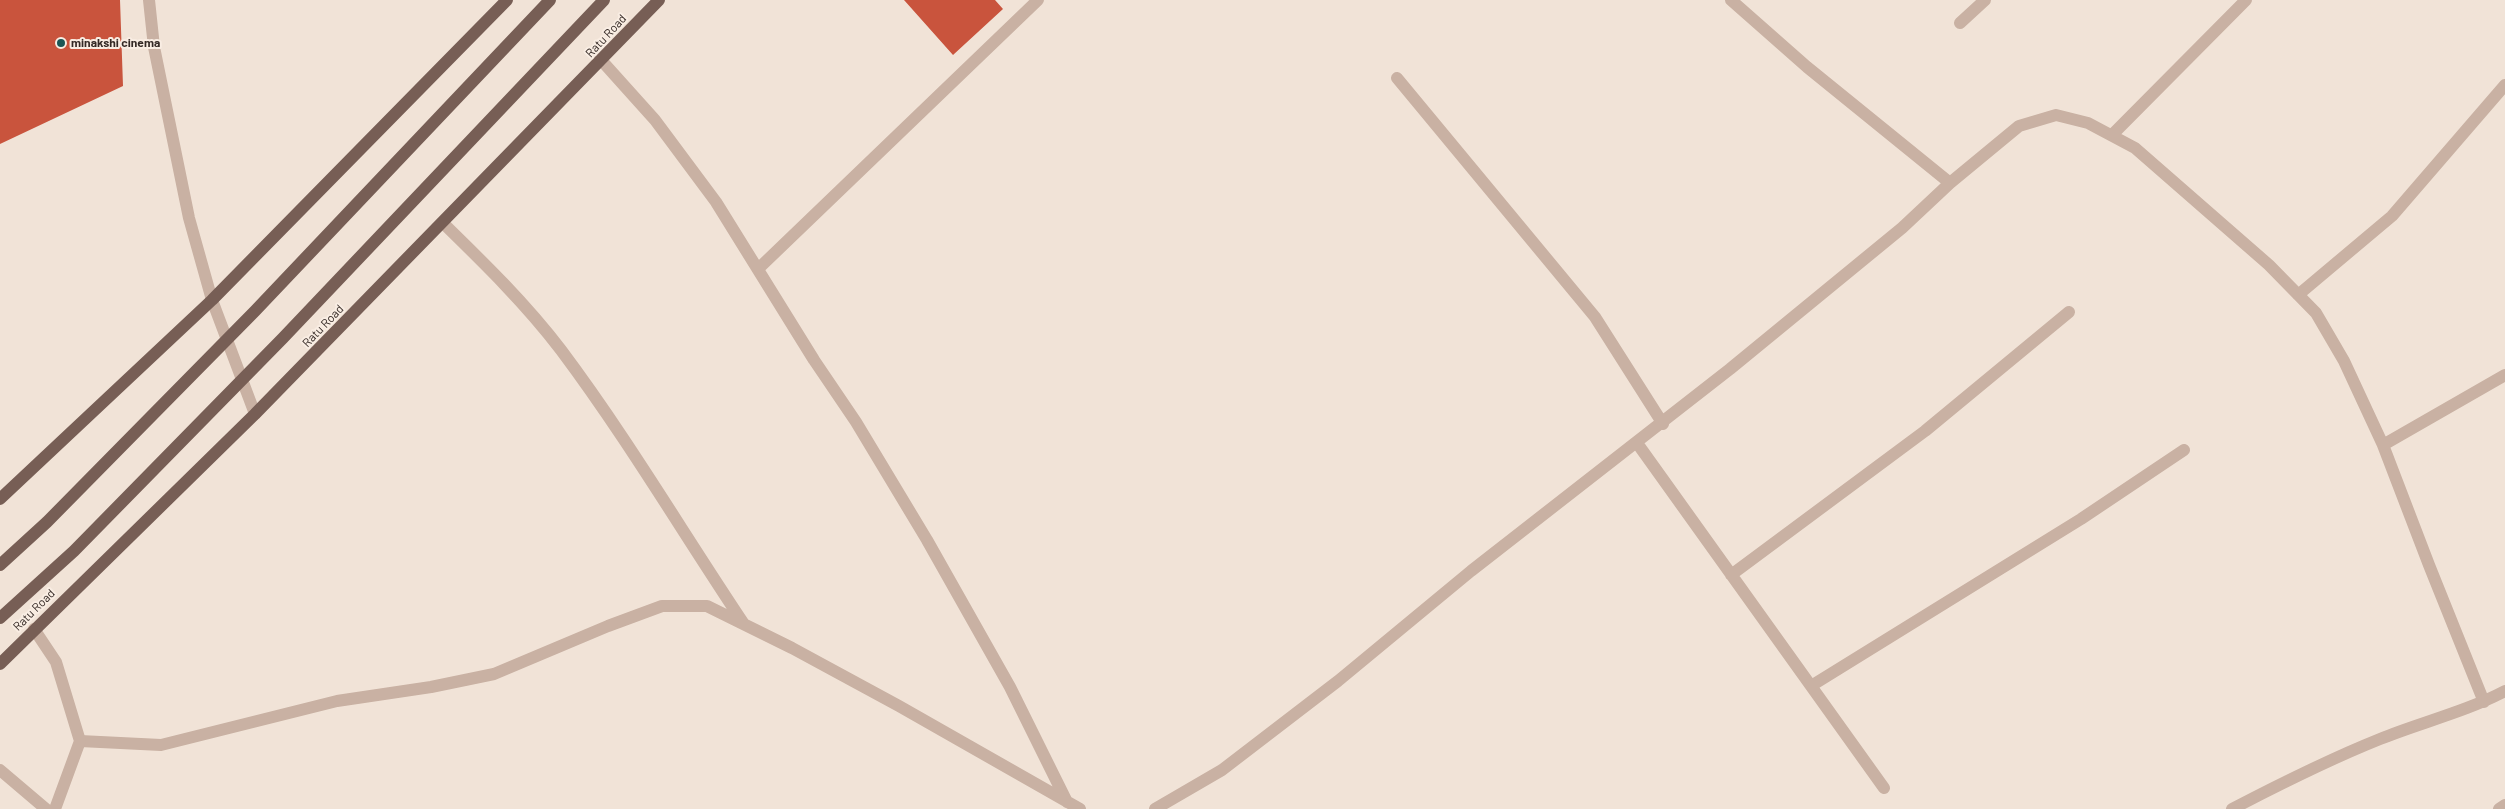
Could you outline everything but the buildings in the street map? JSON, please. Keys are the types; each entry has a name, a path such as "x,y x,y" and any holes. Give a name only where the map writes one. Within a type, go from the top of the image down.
{"main road":[{"path":"0,499 212,300 507,0"},
{"path":"0,565 47,522 255,311 550,0"},
{"path":"0,618 74,551 283,338 604,0"},
{"name":"Ratu Road","path":"0,664 255,414 602,61 659,0"}],"street":[{"path":"149,0 154,46 189,218 212,300 255,414"},
{"path":"758,269 1038,0"},
{"path":"1731,0 1807,67 1950,183"},
{"path":"1960,23 1985,0"},
{"path":"2112,135 2246,0"},
{"path":"602,61 654,120 716,202 856,422 927,540 1010,687 1067,802"},
{"path":"1397,78 1595,317 1663,424"},
{"path":"2298,295 2392,216 2505,86"},
{"path":"1155,809 1222,770 1315,699 1471,571 1663,424 1902,228 1950,183 2019,126 2056,114 2088,123 2135,148 2269,265 2316,313 2344,361 2383,444 2484,702"},
{"path":"443,223 502,280 560,348 600,402 744,624"},
{"path":"1731,574 1925,431 2069,312"},
{"path":"2383,444 2505,375"},
{"path":"1637,443 1884,788"},
{"path":"1811,686 2081,519 2184,450"},
{"path":"80,741 161,745 337,701 431,687 494,674 608,626 662,606 707,606 899,706 1080,809"},
{"path":"34,629 56,662 80,741 55,809"},
{"path":"2232,809 2374,742 2484,702 2505,691"},
{"path":"0,770 46,809"},
{"path":"2499,809 2505,805"}],"place":[{"name":"minakshi cinema","path":"61,43"}]}
